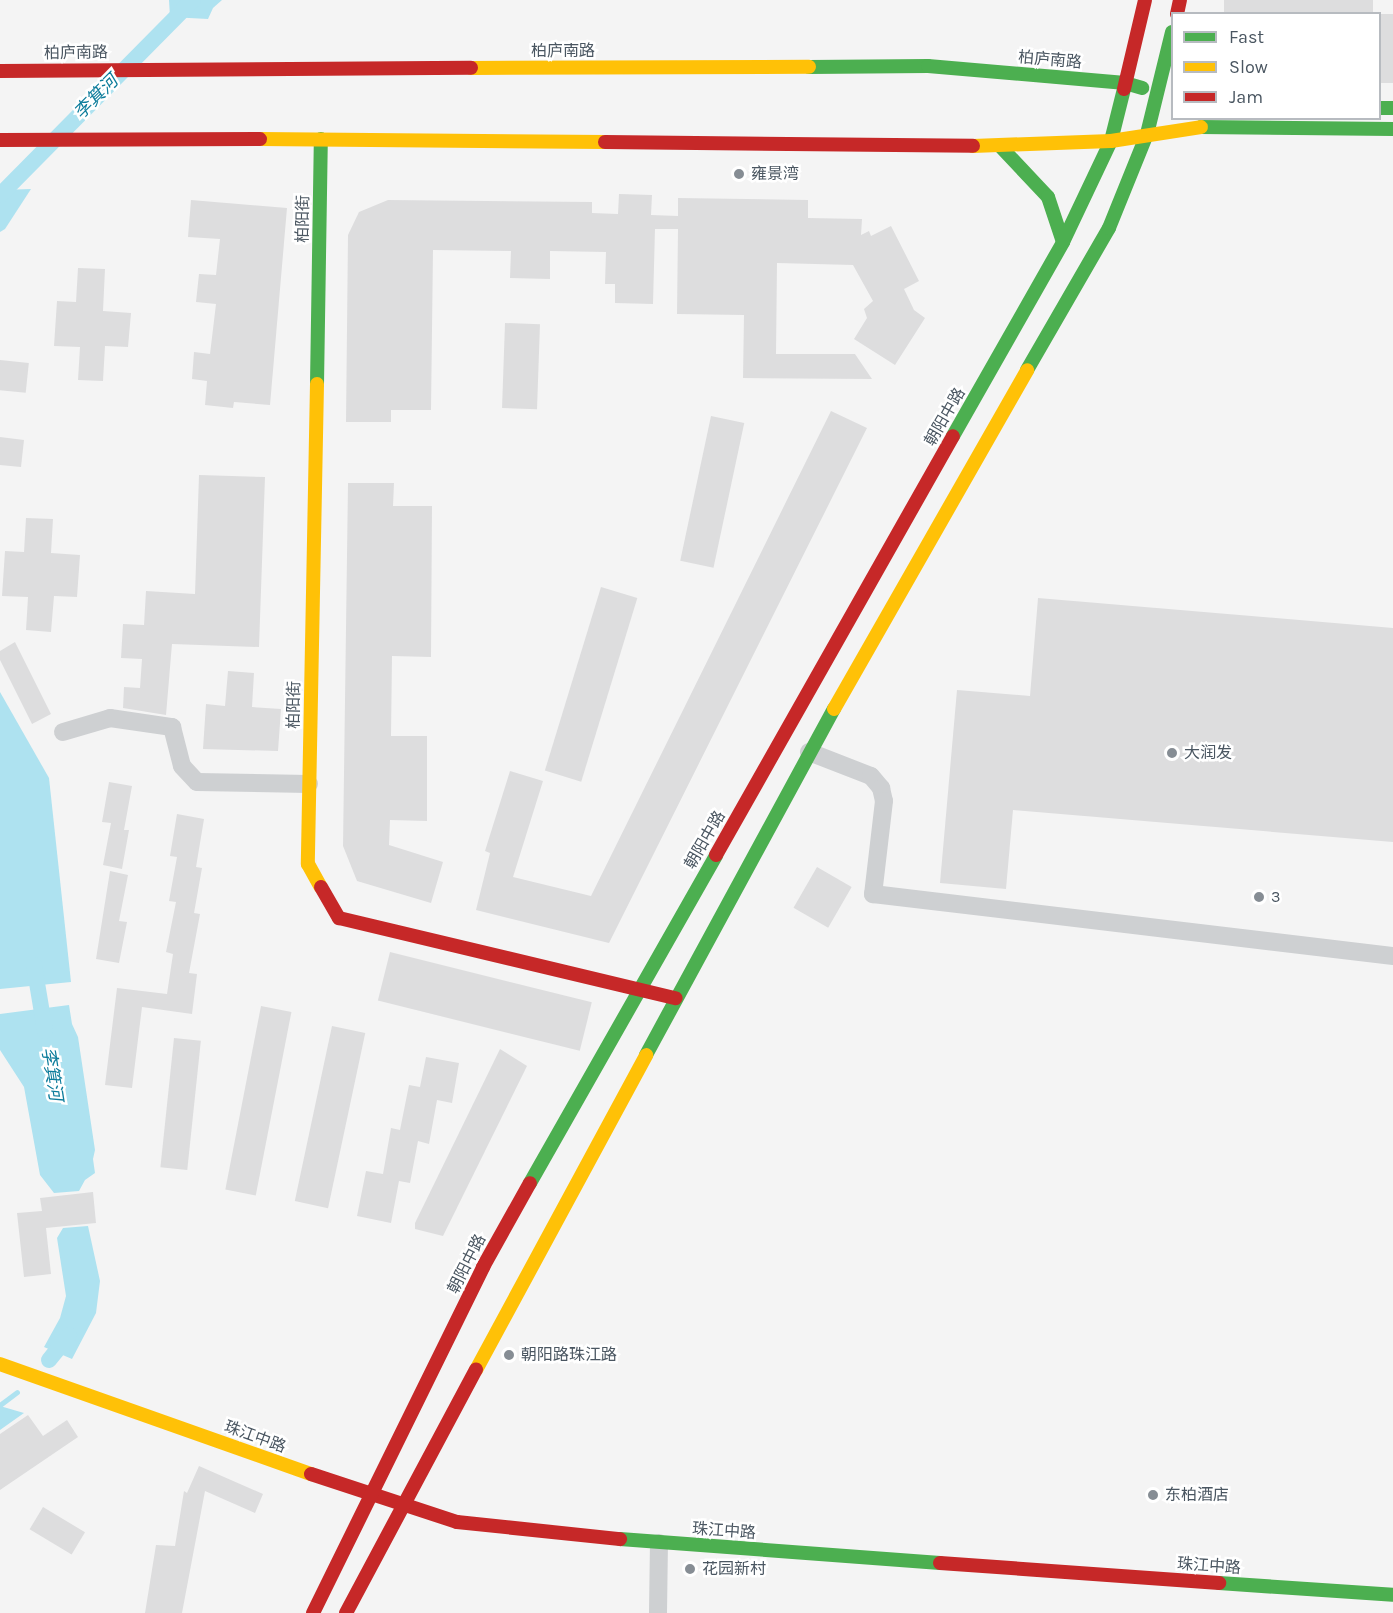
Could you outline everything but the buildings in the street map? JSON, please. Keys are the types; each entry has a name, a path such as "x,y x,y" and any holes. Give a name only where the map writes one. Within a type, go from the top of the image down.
{"main road":[{"name":"朝阳中路","path":"313,1613 483,1267 1064,242 1110,141 1145,0"},
{"path":"346,1613 809,752 1109,228 1147,134 1171,40"},
{"name":"柏庐南路","path":"0,71 928,66 1125,83 1171,96"},
{"path":"5,140 321,139 1000,146 1110,141 1206,126 1393,129"},
{"name":"柏阳街","path":"321,139 308,864 339,918 676,998"},
{"path":"1000,146 1048,197 1064,242"},
{"name":"珠江中路","path":"0,1364 402,1507 457,1522 659,1543 1393,1595"}],"street":[{"path":"63,732 110,718 172,727 182,766 197,782 309,784"},
{"path":"809,752 871,776 881,788 884,801 873,894 1393,956"},
{"path":"658,1613 659,1543"}],"water":[{"path":"169,0 222,0 213,8 208,19 170,17"},
{"path":"31,189 5,229 0,232 0,190"},
{"path":"0,692 49,778 71,982 0,989"},
{"path":"69,1005 72,1024 78,1037 95,1150 93,1159 95,1173 85,1180 79,1191 54,1193 40,1175 24,1087 0,1050 0,1014"},
{"path":"88,1226 100,1281 96,1313 72,1359 44,1347 60,1318 66,1296 57,1238 63,1228"},
{"path":"0,1406 24,1413 0,1430"}],"waterway":[{"name":"李箕河","path":"0,195 193,0"},
{"name":"李箕河","path":"34,965 45,1031"},
{"name":"李箕河","path":"49,1360 69,1335"},
{"path":"0,1405 17,1392"}],"traffic: fast":[{"path":"1027,370 1109,228 1147,134 1171,36"},
{"path":"809,67 928,66 1125,83 1142,88"},
{"path":"953,436 1063,242 1111,141 1124,89"},
{"path":"1381,108 1393,108"},
{"path":"1201,127 1393,129"},
{"path":"317,384 321,139"},
{"path":"1000,146 1048,197 1063,242"},
{"path":"646,1055 834,709"},
{"path":"530,1183 716,855"},
{"path":"620,1539 940,1563"},
{"path":"1219,1583 1393,1595"}],"traffic: slow":[{"path":"471,68 809,67"},
{"path":"973,146 1111,141 1201,127"},
{"path":"260,139 605,142"},
{"path":"834,709 1027,370"},
{"path":"317,384 308,864 321,887"},
{"path":"476,1370 646,1055"},
{"path":"0,1364 311,1474"}],"traffic: jam":[{"path":"1124,89 1145,0"},
{"path":"1177,12 1180,0"},
{"path":"0,71 471,68"},
{"path":"0,140 260,139"},
{"path":"605,142 973,146"},
{"path":"716,855 953,436"},
{"path":"321,887 339,918 676,998"},
{"path":"313,1613 483,1267 530,1183"},
{"path":"346,1613 476,1370"},
{"path":"311,1474 457,1522 620,1539"},
{"path":"940,1563 1219,1583"}],"place":[{"name":"雍景湾","path":"739,174"},
{"name":"大润发","path":"1172,753"},
{"name":"3","path":"1259,897"},
{"name":"朝阳路珠江路","path":"509,1355"},
{"name":"东柏酒店","path":"1153,1495"},
{"name":"花园新村","path":"690,1569"}]}
